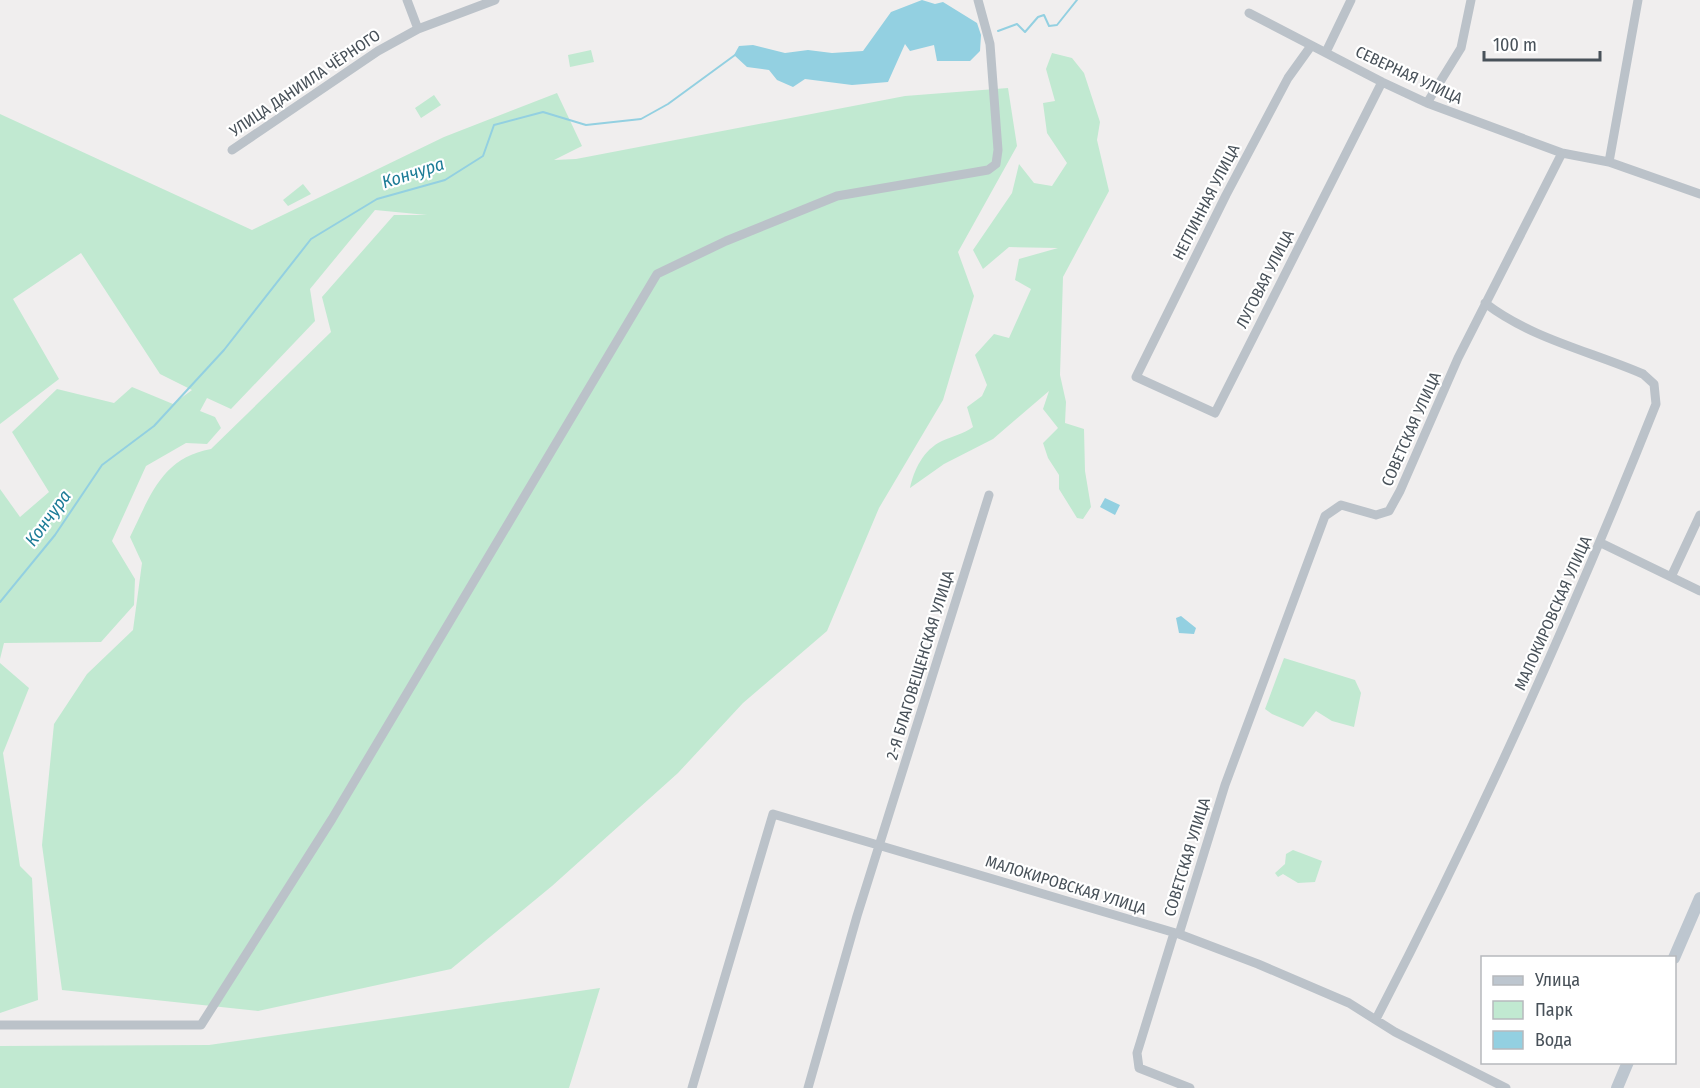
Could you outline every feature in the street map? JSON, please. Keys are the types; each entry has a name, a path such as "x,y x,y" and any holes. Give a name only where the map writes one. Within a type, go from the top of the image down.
{"street":[{"path":"407,0 418,29"},
{"name":"УЛИЦА ДАНИИЛА ЧЁРНОГО","path":"232,150 340,75 418,29 495,0"},
{"path":"0,1025 201,1025 332,819 657,274 726,241 837,196 988,170 996,164 998,150 990,44 978,0"},
{"path":"1326,52 1351,0"},
{"path":"1427,103 1461,48 1471,0"},
{"path":"1609,162 1638,0"},
{"name":"СЕВЕРНАЯ УЛИЦА","path":"1249,13 1427,103 1562,153"},
{"name":"НЕГЛИННАЯ УЛИЦА","path":"1136,377 1231,185 1288,78 1311,46"},
{"name":"ЛУГОВАЯ УЛИЦА","path":"1136,377 1215,413 1382,82"},
{"path":"1562,153 1609,162 1700,194"},
{"name":"СОВЕТСКАЯ УЛИЦА","path":"1177,934 1225,785 1325,516 1341,505 1376,515 1389,511 1393,506 1485,303 1562,153"},
{"name":"МАЛОКИРОВСКАЯ УЛИЦА","path":"1376,1019 1430,912 1562,633 1601,543 1656,404 1654,384 1643,374 1542,335 1506,318 1485,303"},
{"name":"2-Я БЛАГОВЕЩЕНСКАЯ УЛИЦА","path":"808,1088 880,845 989,495"},
{"path":"1671,577 1700,515"},
{"path":"1601,543 1700,591"},
{"name":"МАЛОКИРОВСКАЯ УЛИЦА","path":"692,1088 773,814 1177,934 1258,964 1349,1003 1395,1032 1506,1088"},
{"path":"1674,956 1700,898"},
{"path":"1177,934 1137,1056 1139,1068 1190,1088"},
{"path":"1617,1088 1627,1064"}],"green space":[{"path":"591,50 594,62 570,67 568,55"},
{"path":"1052,53 1072,58 1084,73 1100,122 1097,140 1109,191 1063,277 1060,375 1066,402 1065,423 1084,429 1085,471 1091,507 1083,519 1077,518 1059,489 1059,475 1048,458 1043,443 1058,428 1043,409 1049,391 993,439 944,464 910,488 917,468 935,445 973,427 967,407 982,396 987,385 975,355 994,334 1009,338 1031,289 1015,280 1019,259 1058,248 1009,247 983,269 973,250 1012,193 1019,164 1034,183 1052,186 1067,163 1047,133 1043,103 1055,101 1046,69"},
{"path":"1008,88 1017,146 958,252 974,296 943,400 879,508 827,631 743,703 678,773 552,886 451,969 258,1011 62,990 42,845 54,724 87,674 133,630 142,563 130,537 151,494 169,470 194,454 211,449 331,332 322,297 394,215 427,215 375,210 310,289 315,321 231,409 207,398 200,411 215,417 221,428 207,444 186,443 146,466 112,541 135,579 134,605 101,642 4,643 0,659 0,489 20,517 49,492 12,432 57,389 114,403 132,387 173,404 192,390 160,374 81,253 13,299 59,379 0,424 0,114 252,230 444,137 557,93 582,146 554,160 576,159 905,96"},
{"path":"434,95 441,105 421,118 415,108"},
{"path":"303,184 311,194 288,206 283,200"},
{"path":"1284,658 1355,680 1361,693 1354,727 1332,721 1316,711 1303,727 1265,709"},
{"path":"0,663 29,688 3,753 20,866 32,878 38,1000 0,1013"},
{"path":"1293,850 1322,861 1315,882 1298,883 1283,874 1278,877 1275,873 1285,864 1286,854"},
{"path":"600,988 569,1088 0,1088 0,1046 209,1045"}],"water":[{"path":"922,0 935,4 943,2 977,23 981,35 980,51 970,61 937,61 934,45 910,51 905,44 888,82 852,85 805,79 793,87 777,80 769,70 747,67 734,55 739,46 753,45 785,53 808,50 832,53 863,51 891,12"},
{"path":"1105,498 1120,505 1115,515 1100,507"},
{"path":"1181,616 1196,628 1194,634 1179,633 1176,618"}],"waterway":[{"name":"Кончура","path":"998,31 1017,24 1025,32 1038,17 1044,15 1049,26 1057,25 1077,0"},
{"name":"Кончура","path":"0,602 55,535 102,465 154,426 224,350 311,239 377,199 445,180 483,156 494,125 543,112 586,125 641,119 668,104 735,55"}]}
